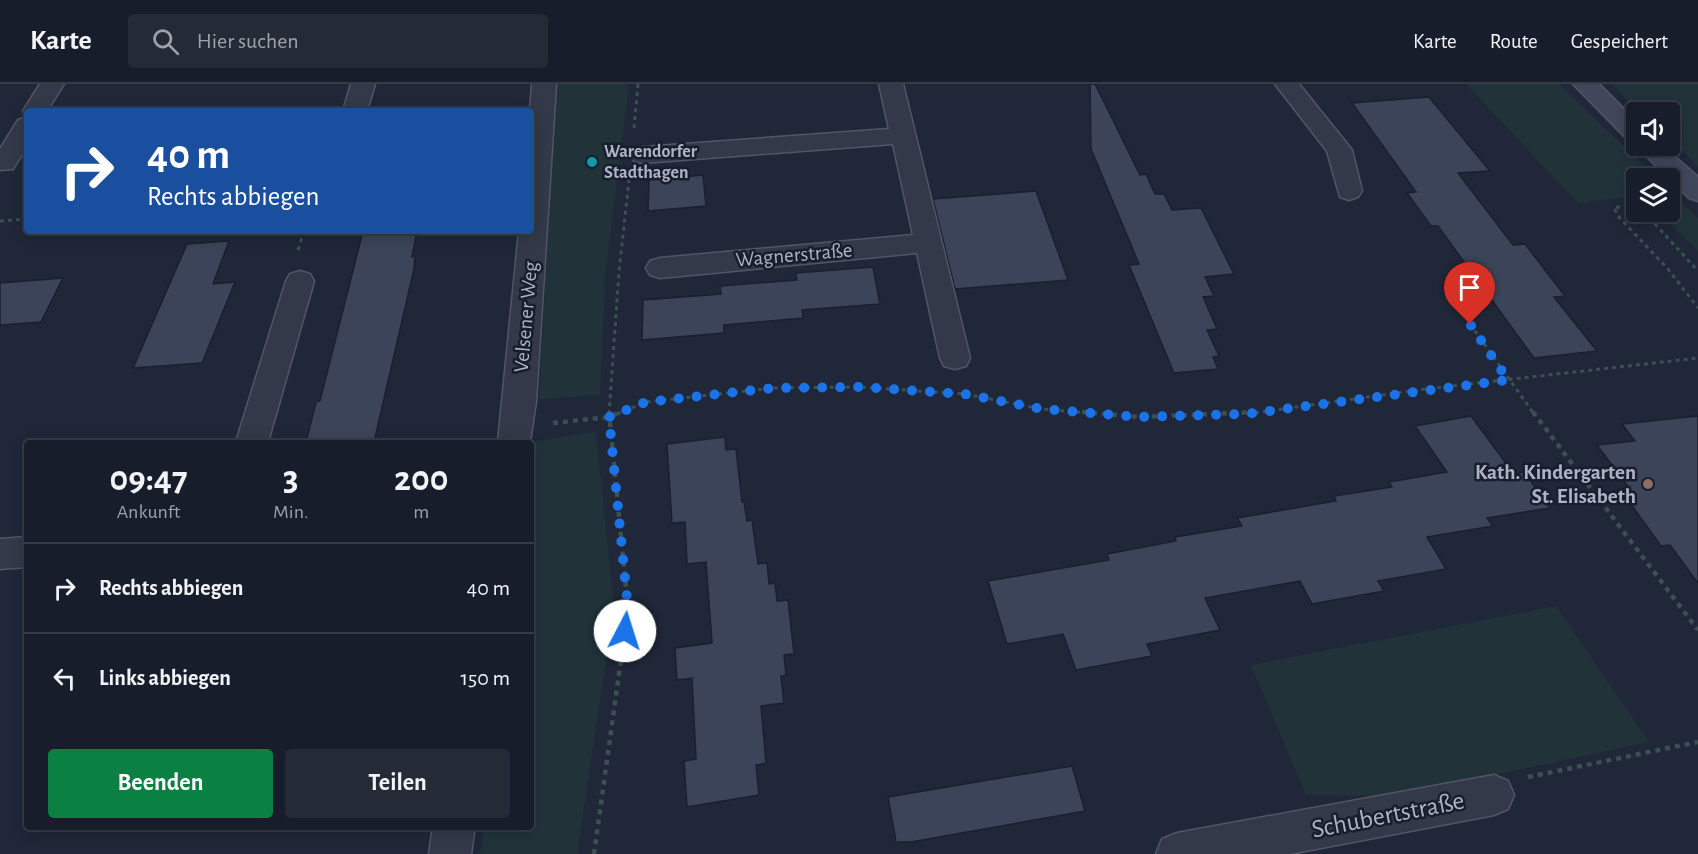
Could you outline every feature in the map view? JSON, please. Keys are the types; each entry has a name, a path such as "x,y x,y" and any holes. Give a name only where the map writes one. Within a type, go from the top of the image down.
{"main road":[{"path":"1585,84 1626,124"},
{"path":"1660,156 1698,192"}],"street":[{"path":"37,108 52,84"},
{"path":"356,108 363,84"},
{"name":"Velsener Weg","path":"534,205 544,84"},
{"path":"891,84 901,136 955,358"},
{"path":"1287,84 1340,150 1349,191"},
{"path":"4,162 24,130"},
{"path":"636,153 901,136"},
{"name":"Velsener Weg","path":"515,435 532,234"},
{"name":"Wagnerstraße","path":"660,268 928,243"},
{"path":"253,440 300,281"},
{"path":"0,554 24,552"},
{"name":"Schubertstraße","path":"1177,854 1494,795"},
{"path":"450,854 453,830"}],"path":[{"path":"594,854 628,609 609,417 619,273 636,153 638,84"},
{"path":"1626,208 1614,207 1617,215 1668,269 1698,308"},
{"path":"0,221 24,219"},
{"path":"1653,222 1698,271"},
{"path":"1470,324 1508,380 1698,630"},
{"path":"515,435 609,417 646,402 774,388 860,387 964,394 1042,409 1139,417 1246,414 1698,358"},
{"path":"1494,795 1513,780 1698,742"}],"shaded area":[{"path":"556,84 629,84 605,277 600,395 539,399"},
{"path":"1466,84 1559,84 1626,148 1626,156 1634,156 1647,168 1626,168 1626,197 1578,203"},
{"path":"1610,84 1698,84 1698,166 1680,149 1680,102 1630,102"},
{"path":"1680,201 1698,218 1698,251 1668,222 1680,222"},
{"path":"596,432 614,607 577,854 480,854 484,830 534,830 534,441"},
{"path":"1556,606 1649,742 1395,796 1306,795 1251,665"}],"building":[{"path":"1090,84 1095,84 1140,175 1146,174 1155,194 1164,194 1172,210 1201,208 1234,274 1205,277 1214,296 1203,297 1217,329 1207,330 1219,356 1213,357 1218,369 1174,373 1129,265 1139,264 1091,149"},
{"path":"1429,97 1490,171 1458,173 1513,245 1525,244 1565,296 1554,297 1597,351 1534,358 1438,226 1431,226 1407,193 1416,192 1352,103"},
{"path":"703,175 706,206 648,211 649,180"},
{"path":"1036,191 1068,280 955,289 933,199"},
{"path":"362,234 416,234 412,257 415,256 414,269 374,440 306,440 316,402 320,401"},
{"path":"229,241 213,284 235,282 202,363 133,368 187,244"},
{"path":"873,267 880,304 802,310 803,318 724,325 724,333 642,340 643,300 721,294 720,286 797,280 796,273"},
{"path":"63,278 41,322 0,325 0,283"},
{"path":"1471,416 1514,474 1524,472 1550,508 1487,518 1493,526 1427,537 1446,569 1378,581 1384,591 1312,604 1300,581 1205,598 1220,630 1147,644 1152,656 1076,670 1063,634 1007,644 988,581 1109,560 1107,554 1176,541 1175,537 1242,526 1237,518 1336,501 1334,496 1392,487 1389,482 1447,472 1415,426"},
{"path":"1698,416 1698,583 1670,545 1661,546 1620,489 1629,488 1597,445 1635,441 1622,424"},
{"path":"725,437 726,450 736,449 742,502 744,502 747,521 752,520 758,564 767,563 769,584 775,583 777,601 788,600 794,654 784,655 786,675 781,676 784,703 761,706 766,763 756,765 759,795 687,807 684,761 696,759 692,678 677,680 675,648 712,643 706,562 687,564 685,522 672,523 667,444"},
{"path":"1072,766 1085,811 911,842 896,842 888,797"}],"place":[{"name":"Warendorfer Stadthagen","path":"592,162"},
{"name":"Kath. Kindergarten St. Elisabeth","path":"1648,484"}],"route":[{"path":"625,631 628,609 609,417 646,402 774,388 860,387 964,394 1042,409 1139,417 1246,414 1508,380 1470,324"}]}
